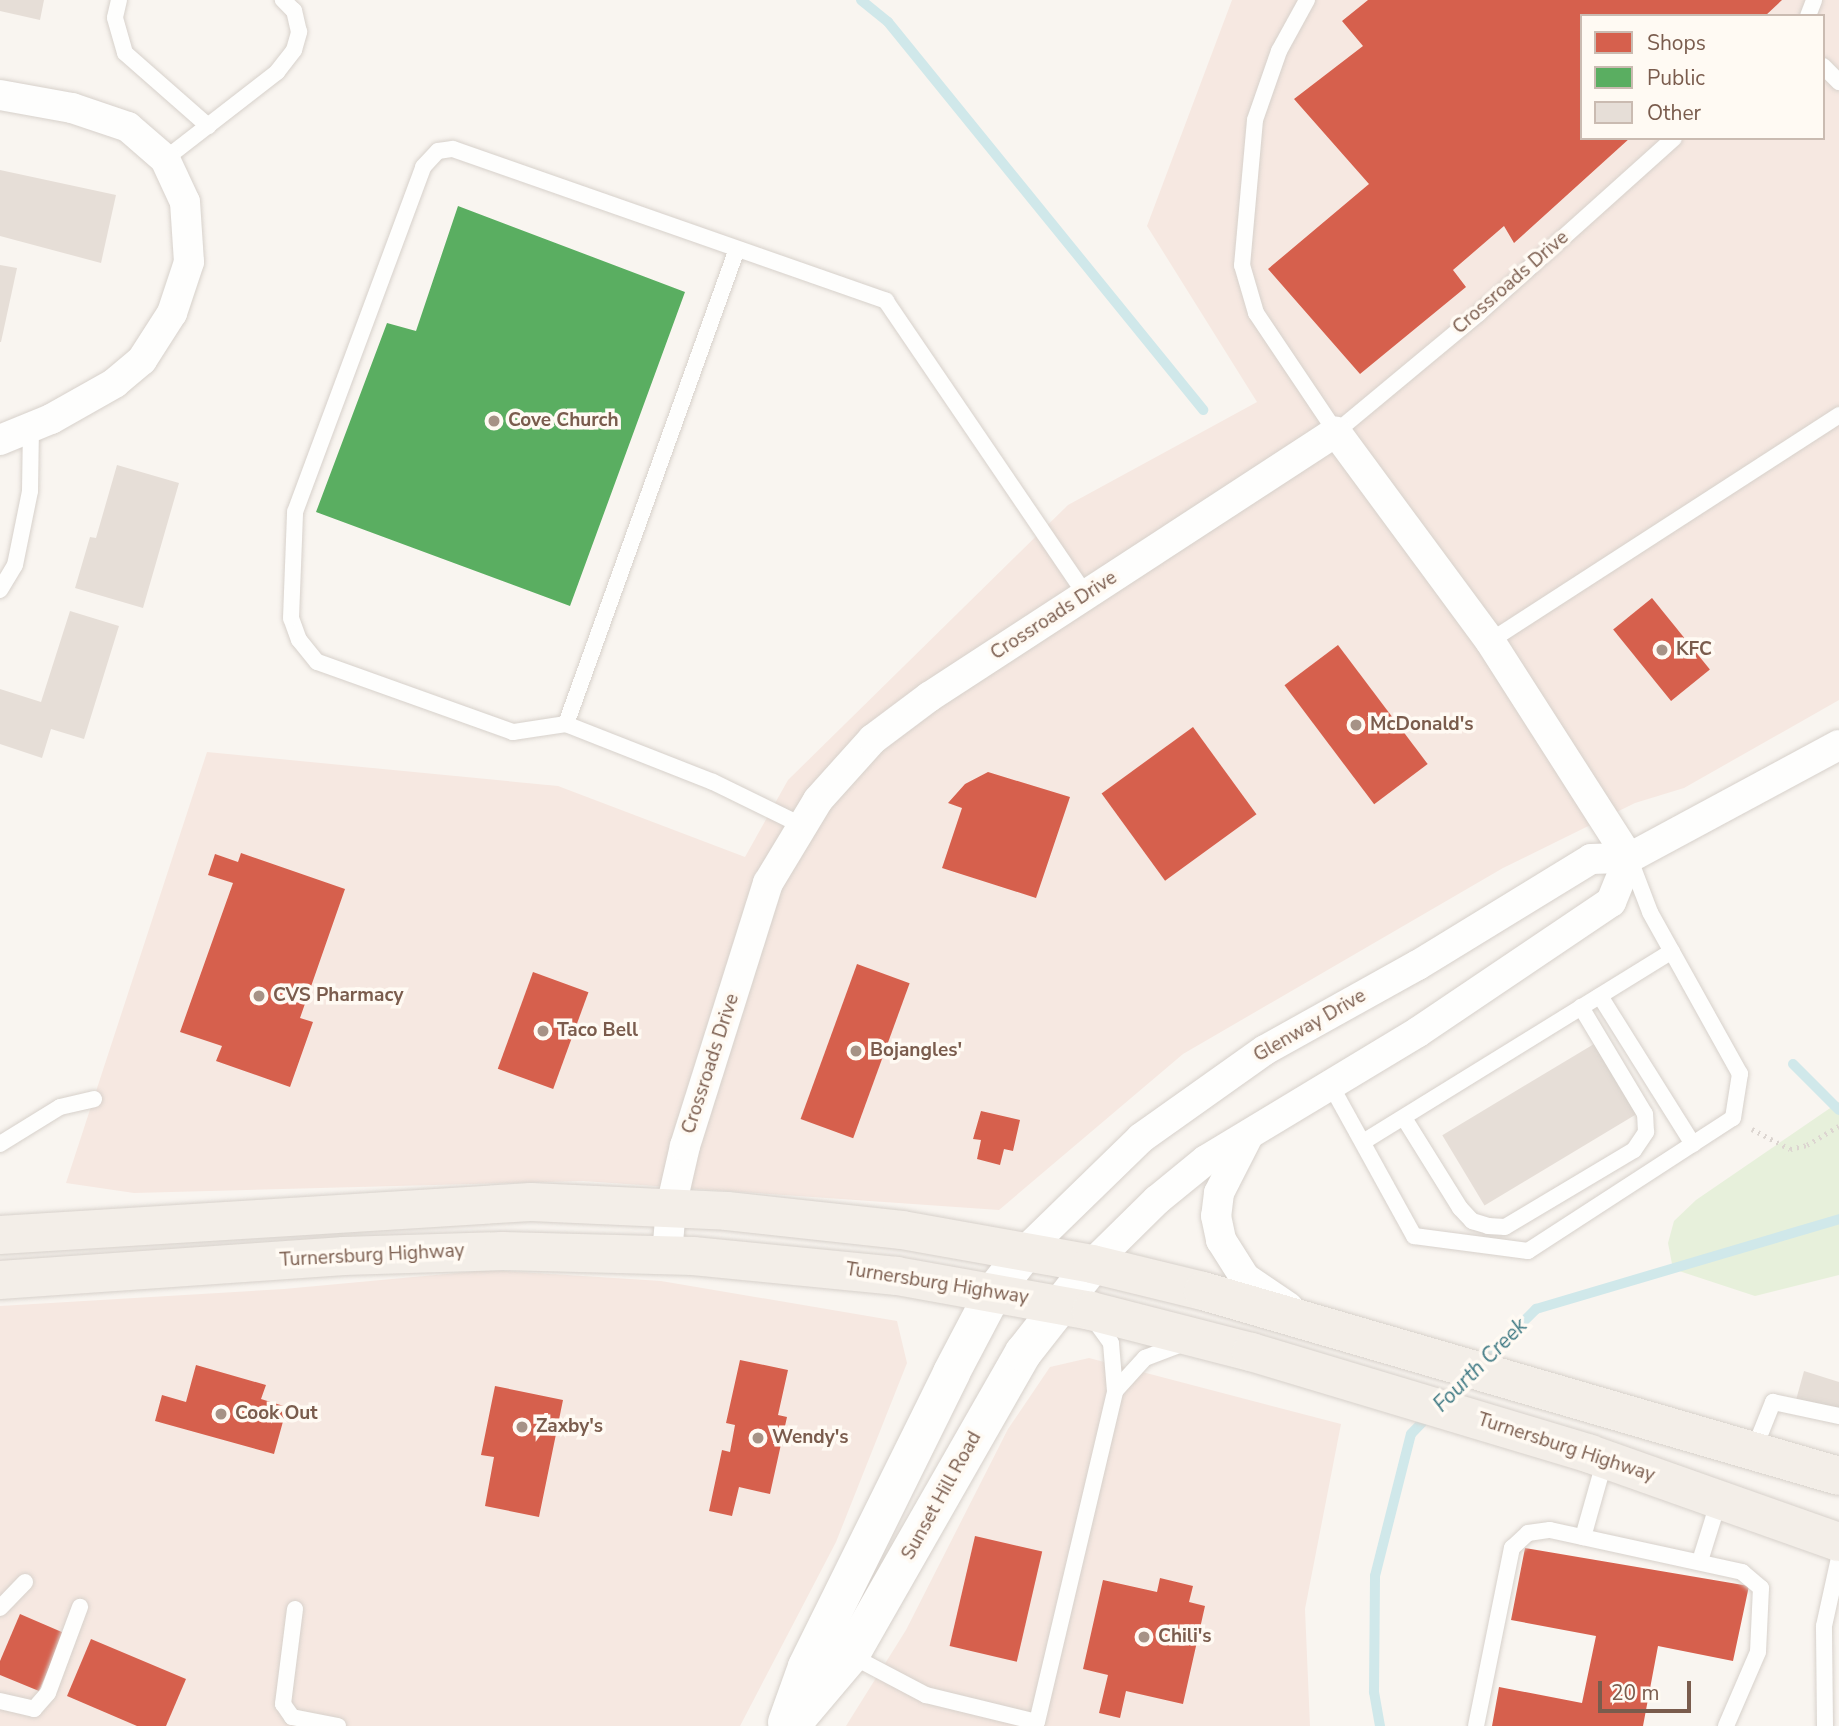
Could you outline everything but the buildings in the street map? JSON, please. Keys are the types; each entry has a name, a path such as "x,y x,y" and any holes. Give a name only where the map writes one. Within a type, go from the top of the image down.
{"main road":[{"path":"0,1235 480,1203 671,1207 862,1225 1092,1264 1329,1325 1639,1419 1839,1476"},
{"name":"Turnersburg Highway","path":"0,1280 425,1252 667,1255 841,1269 1061,1305 1251,1352 1598,1456 1839,1542"}],"street":[{"path":"0,95 72,108 128,127 165,159 185,202 188,250 172,313 142,360 115,383 31,427 0,440"},
{"name":"Crossroads Drive","path":"667,1255 671,1207 685,1146 768,883 818,800 873,739 1086,595 1336,432"},
{"path":"1092,1264 1180,1180 1257,1126 1418,1032 1611,902 1629,858 1490,641 1336,432"},
{"name":"Glenway Drive","path":"1025,1251 1141,1138 1265,1050 1418,965 1591,859 1629,858 1839,745"},
{"path":"1257,1126 1223,1181 1216,1216 1221,1240 1245,1278 1329,1325"},
{"name":"Sunset Hill Road","path":"788,1726 815,1648 993,1292 1025,1251"},
{"name":"Sunset Hill Road","path":"788,1726 850,1655 1020,1357 1092,1264"}],"lane":[{"path":"119,0 115,18 125,53 208,126"},
{"path":"165,159 277,72 294,50 299,32 294,11 283,0"},
{"path":"1307,0 1279,51 1255,120 1242,265 1256,313 1336,432"},
{"path":"1825,68 1839,82"},
{"name":"Crossroads Drive","path":"1336,432 1478,314 1672,140"},
{"path":"803,826 713,782 566,724 513,732 317,662 299,640 291,618 295,512 423,167 438,152 453,149 886,301 1086,595"},
{"path":"566,724 737,249"},
{"path":"1490,641 1839,415"},
{"path":"0,590 15,565 30,491 31,427"},
{"path":"1329,1082 1413,1236 1528,1251 1733,1118 1740,1074 1672,951 1629,858"},
{"path":"1363,1142 1672,951"},
{"path":"1600,996 1693,1144"},
{"path":"1404,1118 1460,1208 1472,1221 1488,1226 1506,1227 1634,1150 1646,1132 1645,1114 1581,1007"},
{"path":"0,1144 60,1107 94,1099"},
{"path":"850,1655 926,1695 1037,1722 1115,1391 1108,1337 1093,1319 1061,1305"},
{"path":"1115,1391 1145,1358 1171,1345 1192,1343 1251,1352"},
{"path":"1753,1452 1773,1402 1839,1416"},
{"path":"1583,1537 1598,1456"},
{"path":"1700,1561 1719,1499"},
{"path":"1476,1726 1512,1548 1528,1533 1550,1530 1742,1572 1761,1588 1758,1652 1726,1726"},
{"path":"1830,1719 1824,1626 1839,1558"},
{"path":"0,1608 25,1582"},
{"path":"0,1701 34,1709 41,1701 80,1608"},
{"path":"295,1609 282,1704 292,1717 338,1726"}],"path":[{"path":"1733,1118 1790,1149 1828,1135 1839,1126"}],"shaded area":[{"path":"1232,0 1839,0 1839,700 1684,788 1635,803 1503,868 1183,1054 999,1210 583,1181 134,1193 66,1183 207,752 558,786 745,857 788,780 1068,505 1257,402 1147,226"},
{"path":"489,1270 661,1281 897,1321 907,1363 836,1542 740,1726 0,1726 0,1306 284,1289"},
{"path":"1089,1358 1341,1424 1305,1609 1310,1726 846,1726 906,1630 1008,1429 1050,1367"}],"green space":[{"path":"1839,1102 1839,1275 1755,1296 1673,1269 1668,1243 1674,1221 1696,1200"}],"waterway":[{"path":"861,0 888,22 1203,410"},
{"path":"1793,1064 1839,1110"},
{"name":"Fourth Creek","path":"1481,1364 1536,1309 1839,1219"},
{"name":"Fourth Creek","path":"1444,1401 1468,1377"},
{"name":"Fourth Creek","path":"1380,1726 1374,1692 1375,1576 1411,1434 1430,1414"}],"place":[{"name":"Cove Church","path":"494,421"},
{"name":"KFC","path":"1662,650"},
{"name":"McDonald's","path":"1356,725"},
{"name":"CVS Pharmacy","path":"259,996"},
{"name":"Taco Bell","path":"543,1031"},
{"name":"Bojangles'","path":"856,1051"},
{"name":"Cook Out","path":"221,1414"},
{"name":"Zaxby's","path":"522,1427"},
{"name":"Wendy's","path":"758,1438"},
{"name":"Chili's","path":"1144,1637"}]}
